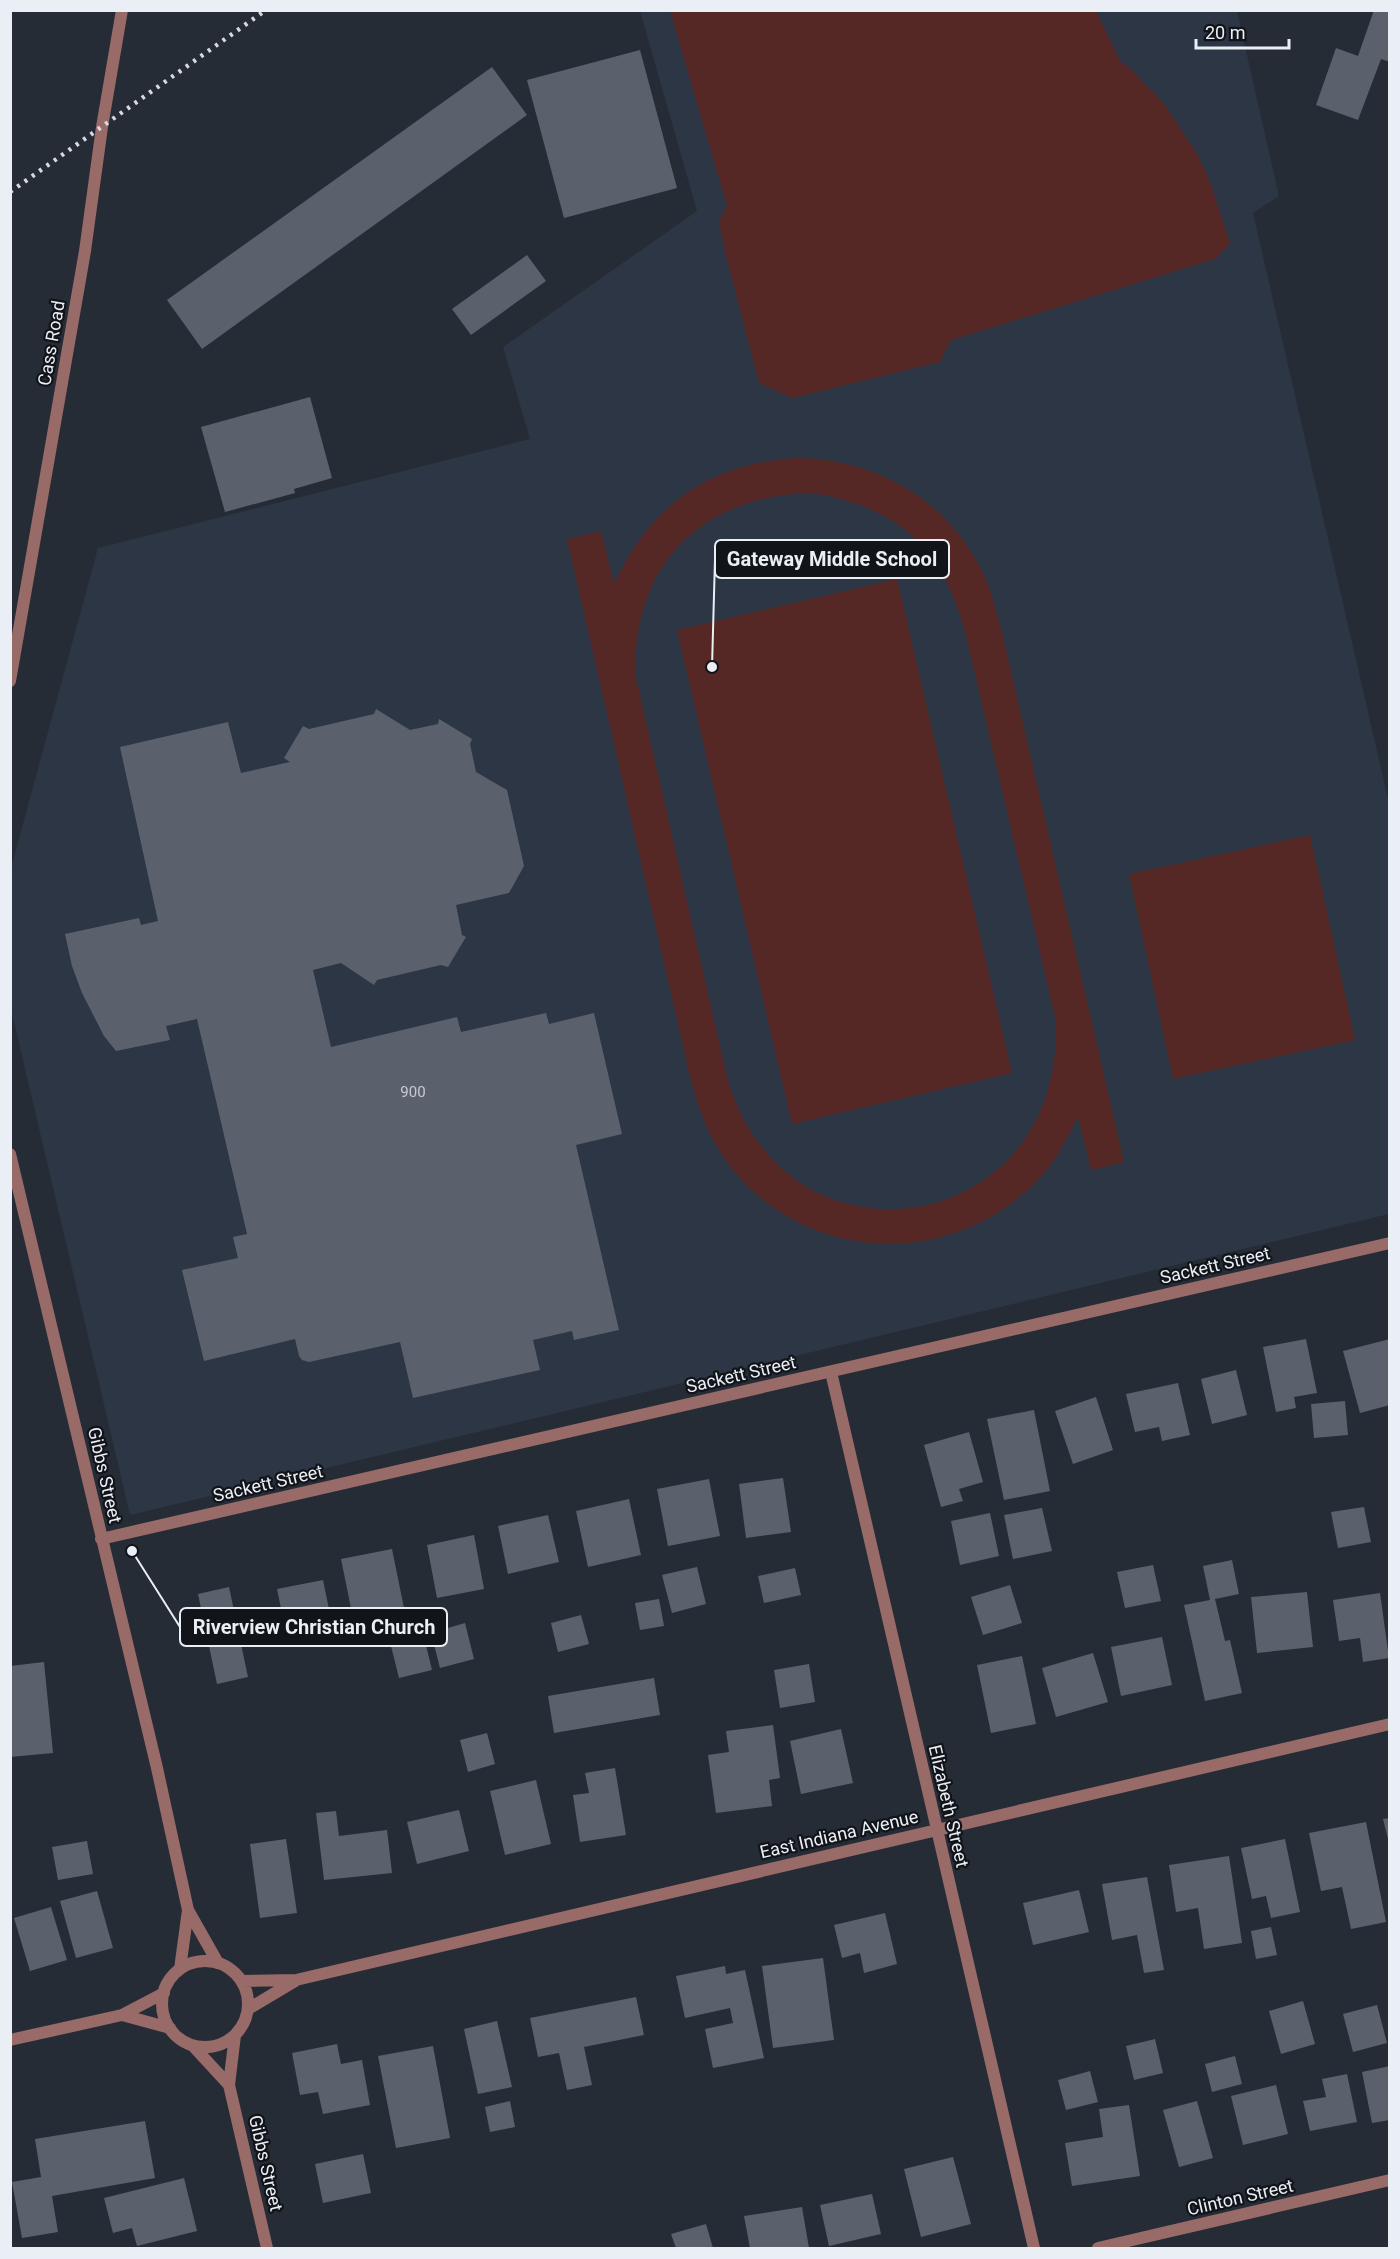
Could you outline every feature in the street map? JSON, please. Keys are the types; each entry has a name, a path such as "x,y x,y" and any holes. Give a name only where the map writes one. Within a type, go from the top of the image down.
{"street":[{"name":"Cass Road","path":"10,681 83,262 102,127 122,10"},
{"name":"Gibbs Street","path":"10,1154 157,1768 188,1910 218,1963"},
{"name":"Sackett Street","path":"101,1539 1389,1243"},
{"name":"Elizabeth Street","path":"831,1372 1034,2248"},
{"name":"East Indiana Avenue","path":"241,1981 296,1980 1389,1724"},
{"name":"Gibbs Street","path":"180,1969 188,1910"},
{"path":"205,1961 218,1963 231,1970 241,1981 247,1994 248,2009 244,2023 235,2036 223,2043 208,2047 193,2046 180,2039 170,2028 164,2014 162,2002 164,1993 171,1978 180,1969 192,1963 205,1961"},
{"name":"East Indiana Avenue","path":"248,2009 296,1980"},
{"path":"10,2040 122,2015 164,1993"},
{"path":"122,2015 170,2028"},
{"name":"Gibbs Street","path":"235,2036 229,2085 267,2248"},
{"name":"Gibbs Street","path":"193,2046 229,2085"},
{"name":"Clinton Street","path":"1098,2248 1389,2180"}],"shaded area":[{"path":"640,11 1237,11 1279,196 1253,213 1389,803 1389,1214 130,1515 10,1005 11,868 98,548 530,439 503,347 697,211"},
{"path":"670,11 1096,11 1120,61 1131,69 1165,105 1197,154 1209,179 1230,243 1215,259 951,340 940,362 792,398 759,383 719,221 727,206"},
{"path":"795,458 824,460 851,465 903,486 947,520 965,542 980,567 1001,628 1124,1162 1091,1170 1078,1117 1053,1161 1033,1185 999,1212 962,1230 922,1241 880,1244 840,1238 801,1224 765,1202 734,1171 713,1140 698,1105 691,1081 567,539 601,531 614,584 629,556 664,511 685,494 709,480 763,462","holes":["812,493 870,509 894,522 914,538 931,557 945,579 957,606 1055,1017 1047,1092 1018,1149 972,1187 917,1207 858,1206 803,1184 757,1140 726,1073 636,678 637,638 645,603 660,571 680,545 706,523 737,507 772,497"]},
{"path":"897,579 1012,1073 792,1124 677,630"},
{"path":"1310,835 1355,1040 1173,1079 1129,874"}],"building":[{"path":"1374,10 1390,10 1390,62 1381,59 1358,120 1316,105 1336,48 1358,56"},
{"path":"640,50 677,188 564,218 527,80"},
{"path":"492,67 527,115 202,349 167,300"},
{"path":"527,255 546,281 471,335 452,309"},
{"path":"310,397 332,478 294,489 295,493 225,512 201,427"},
{"path":"376,709 410,730 438,724 439,719 472,739 470,744 476,772 507,790 524,866 509,893 456,905 462,935 466,937 448,967 441,965 377,980 374,985 341,963 313,970 331,1047 457,1017 461,1032 546,1013 549,1024 594,1013 622,1134 576,1145 619,1330 574,1340 572,1331 533,1340 540,1370 413,1398 400,1342 309,1362 302,1360 299,1356 295,1339 204,1361 182,1270 238,1258 233,1237 247,1234 197,1019 166,1026 170,1040 116,1051 104,1036 82,993 72,966 65,934 139,918 141,925 158,921 120,747 228,722 241,773 290,762 284,758 303,726 309,729 374,714"},
{"path":"1306,1339 1317,1393 1294,1397 1296,1408 1276,1412 1263,1347"},
{"path":"1390,1339 1390,1405 1360,1413 1343,1351"},
{"path":"1236,1370 1247,1415 1212,1424 1201,1379"},
{"path":"1178,1383 1190,1435 1162,1441 1159,1427 1135,1432 1126,1394"},
{"path":"1096,1397 1113,1450 1073,1464 1055,1411"},
{"path":"1345,1401 1348,1435 1314,1438 1311,1404"},
{"path":"1034,1410 1050,1491 1004,1500 987,1419"},
{"path":"969,1432 983,1482 959,1489 963,1501 941,1507 924,1445"},
{"path":"783,1478 791,1532 746,1538 739,1484"},
{"path":"709,1479 720,1536 668,1546 657,1489"},
{"path":"629,1499 641,1555 588,1567 576,1511"},
{"path":"1364,1507 1371,1542 1338,1548 1331,1512"},
{"path":"1042,1508 1052,1551 1013,1559 1004,1515"},
{"path":"990,1513 999,1556 960,1565 951,1521"},
{"path":"548,1515 559,1562 508,1574 498,1526"},
{"path":"474,1535 484,1589 437,1598 427,1545"},
{"path":"392,1549 406,1618 355,1628 341,1559"},
{"path":"1232,1560 1239,1594 1215,1599 1225,1641 1230,1640 1242,1693 1205,1701 1184,1605 1210,1600 1203,1566"},
{"path":"1153,1565 1161,1601 1125,1608 1117,1572"},
{"path":"697,1567 706,1604 672,1613 662,1575"},
{"path":"795,1568 801,1595 764,1603 758,1576"},
{"path":"323,1580 331,1619 285,1628 277,1589"},
{"path":"1010,1585 1022,1623 983,1635 971,1597"},
{"path":"229,1587 248,1677 217,1684 198,1594"},
{"path":"1307,1592 1313,1647 1257,1653 1251,1597"},
{"path":"1380,1593 1389,1658 1363,1662 1360,1638 1339,1641 1333,1600"},
{"path":"659,1599 664,1626 640,1630 635,1603"},
{"path":"581,1615 589,1644 558,1652 551,1623"},
{"path":"465,1623 474,1659 440,1668 431,1633"},
{"path":"423,1633 432,1670 399,1678 390,1642"},
{"path":"1162,1637 1172,1685 1121,1696 1111,1647"},
{"path":"1093,1653 1108,1702 1056,1717 1042,1668"},
{"path":"1022,1656 1036,1724 991,1733 977,1665"},
{"path":"44,1662 53,1753 10,1757 10,1666"},
{"path":"809,1664 815,1702 780,1708 774,1670"},
{"path":"654,1678 660,1715 554,1733 548,1696"},
{"path":"773,1725 780,1778 769,1780 772,1806 716,1813 708,1755 729,1752 726,1731"},
{"path":"841,1729 853,1783 801,1794 790,1741"},
{"path":"487,1733 495,1764 468,1772 460,1740"},
{"path":"615,1768 626,1835 580,1842 573,1795 589,1793 585,1773"},
{"path":"536,1780 551,1844 505,1855 490,1791"},
{"path":"459,1810 469,1851 417,1864 407,1822"},
{"path":"336,1811 339,1836 387,1830 392,1873 324,1880 316,1813"},
{"path":"1390,1818 1390,1843 1389,1843 1383,1819"},
{"path":"1366,1822 1386,1922 1351,1929 1342,1887 1321,1891 1309,1833"},
{"path":"286,1839 297,1913 260,1918 250,1844"},
{"path":"1285,1839 1300,1912 1271,1918 1266,1896 1252,1899 1241,1848"},
{"path":"87,1841 93,1874 58,1880 52,1847"},
{"path":"1229,1856 1242,1943 1204,1949 1198,1908 1176,1912 1169,1865"},
{"path":"1147,1877 1164,1970 1144,1973 1137,1935 1112,1940 1102,1884"},
{"path":"1079,1890 1089,1932 1033,1945 1023,1903"},
{"path":"97,1891 113,1948 76,1958 60,1901"},
{"path":"51,1907 67,1960 30,1971 14,1918"},
{"path":"885,1913 897,1964 864,1973 860,1953 842,1958 834,1925"},
{"path":"1271,1927 1277,1955 1256,1959 1251,1931"},
{"path":"823,1958 834,2040 773,2048 762,1966"},
{"path":"725,1966 726,1974 745,1970 764,2058 713,2068 705,2029 733,2023 730,2008 685,2018 676,1976"},
{"path":"636,1997 644,2035 584,2047 592,2085 567,2090 559,2053 538,2057 530,2018"},
{"path":"1303,2001 1315,2044 1281,2054 1269,2011"},
{"path":"1377,2005 1387,2043 1353,2052 1343,2014"},
{"path":"497,2021 512,2087 478,2094 464,2029"},
{"path":"1155,2039 1163,2073 1134,2080 1126,2046"},
{"path":"337,2044 341,2064 362,2060 370,2105 323,2114 318,2092 300,2095 292,2053"},
{"path":"433,2046 450,2138 396,2148 378,2056"},
{"path":"1235,2056 1242,2084 1212,2092 1205,2064"},
{"path":"1390,2066 1390,2120 1372,2123 1362,2072"},
{"path":"1090,2071 1098,2102 1066,2110 1058,2080"},
{"path":"1347,2074 1357,2122 1310,2131 1303,2101 1326,2097 1322,2079"},
{"path":"1276,2085 1288,2134 1243,2145 1231,2096"},
{"path":"510,2101 515,2127 490,2132 485,2107"},
{"path":"1197,2101 1213,2158 1179,2167 1163,2110"},
{"path":"1129,2105 1140,2176 1072,2186 1065,2143 1103,2137 1099,2109"},
{"path":"145,2121 155,2178 52,2196 58,2232 22,2238 12,2182 41,2177 35,2139"},
{"path":"363,2154 371,2193 323,2203 315,2164"},
{"path":"953,2157 971,2224 921,2237 904,2169"},
{"path":"184,2178 197,2231 137,2246 132,2228 113,2233 104,2198"},
{"path":"872,2194 881,2234 829,2246 820,2205"},
{"path":"802,2207 809,2248 750,2248 744,2216"},
{"path":"706,2224 713,2248 676,2248 671,2234"}],"railway":[{"path":"10,192 266,10"}],"place":[{"name":"Gateway Middle School","path":"712,667"},
{"name":"Riverview Christian Church","path":"132,1551"}]}
